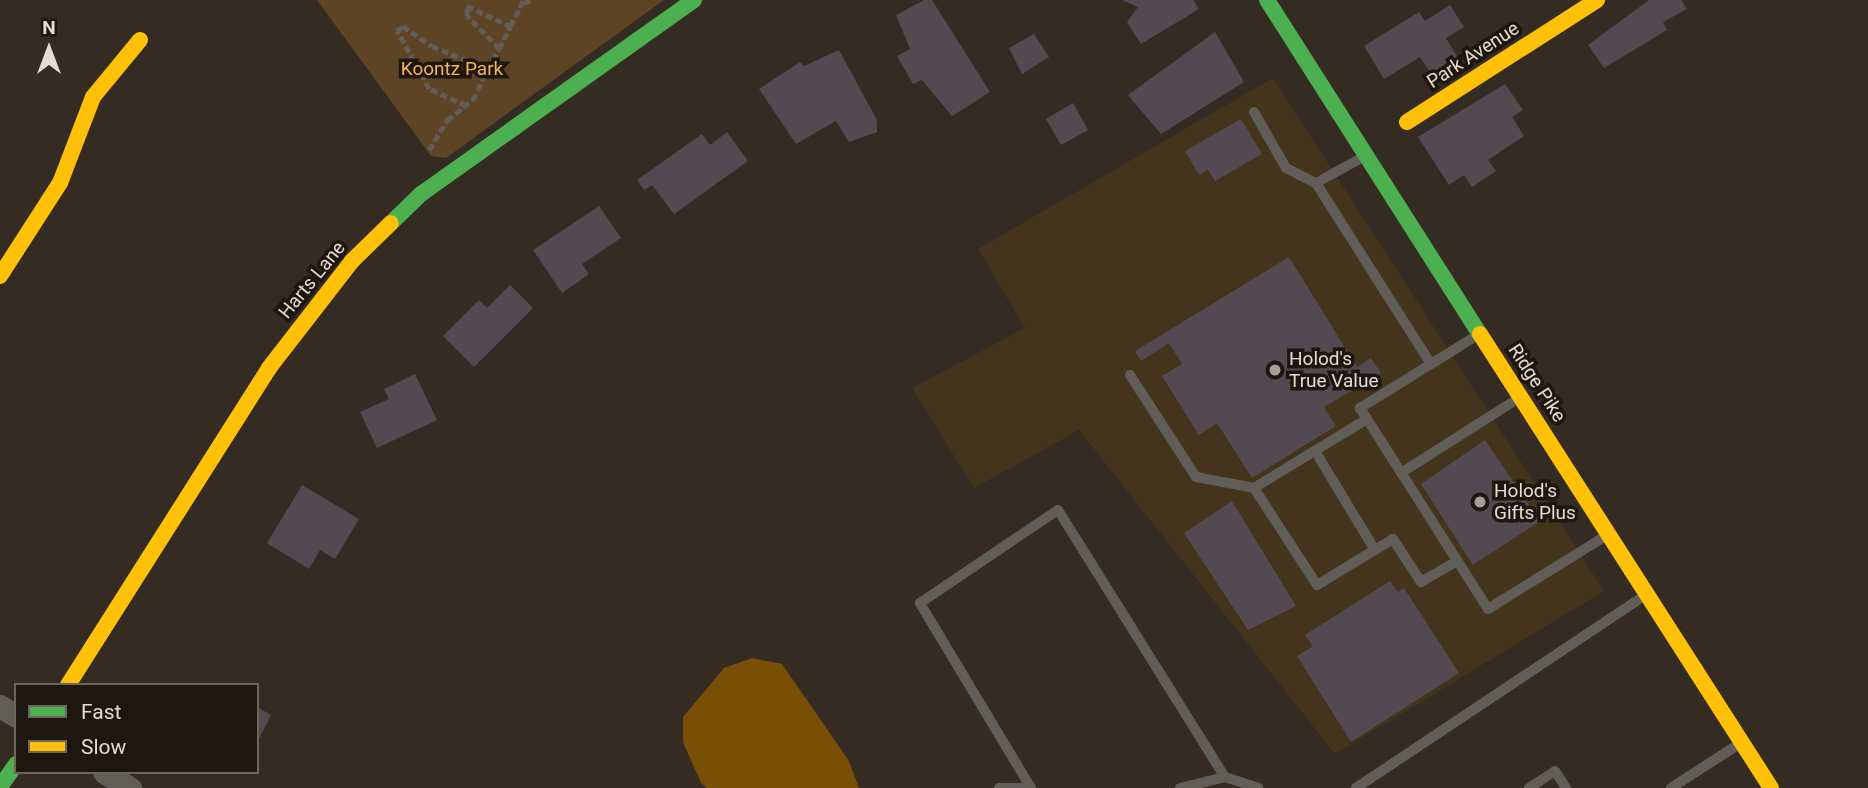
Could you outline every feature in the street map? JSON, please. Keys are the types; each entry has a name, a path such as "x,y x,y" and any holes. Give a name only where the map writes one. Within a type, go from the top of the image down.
{"street":[{"name":"Harts Lane","path":"69,683 269,368 352,261 421,194 694,0"},
{"name":"Ridge Pike","path":"1267,0 1771,788"},
{"name":"Park Avenue","path":"1407,122 1597,0"},
{"path":"0,276 60,183 93,97 140,40"},
{"path":"0,787 14,767"},
{"path":"107,774 130,788"}],"lane":[{"path":"1254,113 1286,168 1316,183 1431,364"},
{"path":"1316,183 1366,155"},
{"path":"1480,333 1360,408 1488,610 1609,534"},
{"path":"1130,375 1196,477 1254,488 1367,419"},
{"path":"1401,473 1521,397"},
{"path":"1315,451 1375,550"},
{"path":"1254,488 1317,585 1393,539 1422,582 1457,561"},
{"path":"1031,788 920,603 1058,510 1226,777"},
{"path":"1356,788 1647,593"},
{"path":"1671,788 1741,743"},
{"path":"1529,788 1555,771 1566,788"},
{"path":"1180,788 1226,777 1258,788"},
{"path":"999,788 1022,788"}],"path":[{"path":"424,156 447,120 466,106 524,1 531,0"},
{"path":"499,49 467,16 467,6 510,26"},
{"path":"466,106 429,89 397,31 403,26 432,46 488,69"}],"shaded area":[{"path":"1273,78 1604,591 1335,754 1079,430 974,488 912,388 1025,328 978,249"},
{"path":"752,658 782,664 849,761 859,788 707,788 701,783 683,742 683,717 724,668"}],"green space":[{"name":"Koontz Park","path":"317,0 664,0 446,158 431,156"}],"building":[{"path":"924,0 932,0 990,92 952,116 922,80 913,84 897,56 910,49 896,15"},
{"path":"1122,0 1193,0 1199,9 1141,44 1127,22 1138,7"},
{"path":"1649,0 1681,0 1687,9 1663,22 1667,30 1604,68 1588,45"},
{"path":"1450,5 1464,27 1446,38 1458,58 1431,74 1420,57 1384,79 1364,46 1419,12 1425,21"},
{"path":"1215,32 1244,82 1161,134 1128,95"},
{"path":"1034,34 1049,57 1022,74 1009,48"},
{"path":"839,50 877,120 877,132 849,142 836,121 796,144 759,89 800,62 804,66"},
{"path":"1505,84 1523,110 1512,117 1524,136 1488,160 1496,171 1472,187 1464,175 1449,185 1418,137"},
{"path":"1073,103 1088,130 1061,145 1046,119"},
{"path":"1241,119 1262,154 1215,181 1208,170 1199,175 1185,151"},
{"path":"727,132 748,161 674,214 652,185 644,190 637,180 702,134 710,145"},
{"path":"599,206 621,238 582,264 589,274 562,293 533,250"},
{"name":"Holod's True Value","path":"1289,257 1357,367 1371,358 1381,373 1324,407 1336,426 1252,478 1217,423 1199,435 1162,376 1182,364 1169,343 1141,361 1135,351"},
{"path":"510,285 533,308 474,367 443,336 479,300 487,308"},
{"path":"415,374 437,420 377,448 360,412 389,399 384,389"},
{"name":"Holod's Gifts Plus","path":"1485,440 1540,521 1473,565 1421,484"},
{"path":"302,485 359,519 335,559 320,550 309,569 267,543"},
{"path":"1232,501 1296,606 1248,630 1184,533"},
{"path":"1390,581 1398,592 1404,588 1459,673 1351,742 1297,656 1313,646 1305,635"},
{"path":"259,708 271,715 259,739"}],"traffic: fast":[{"path":"391,223 421,194 694,0"},
{"path":"1267,0 1480,334"},
{"path":"0,787 14,767"}],"traffic: slow":[{"path":"1407,122 1597,0"},
{"path":"0,276 60,183 93,97 140,40"},
{"path":"69,683 269,368 352,261 391,223"},
{"path":"1480,334 1771,788"}],"place":[{"name":"Holod's True Value","path":"1275,370"},
{"name":"Holod's Gifts Plus","path":"1480,502"}]}
